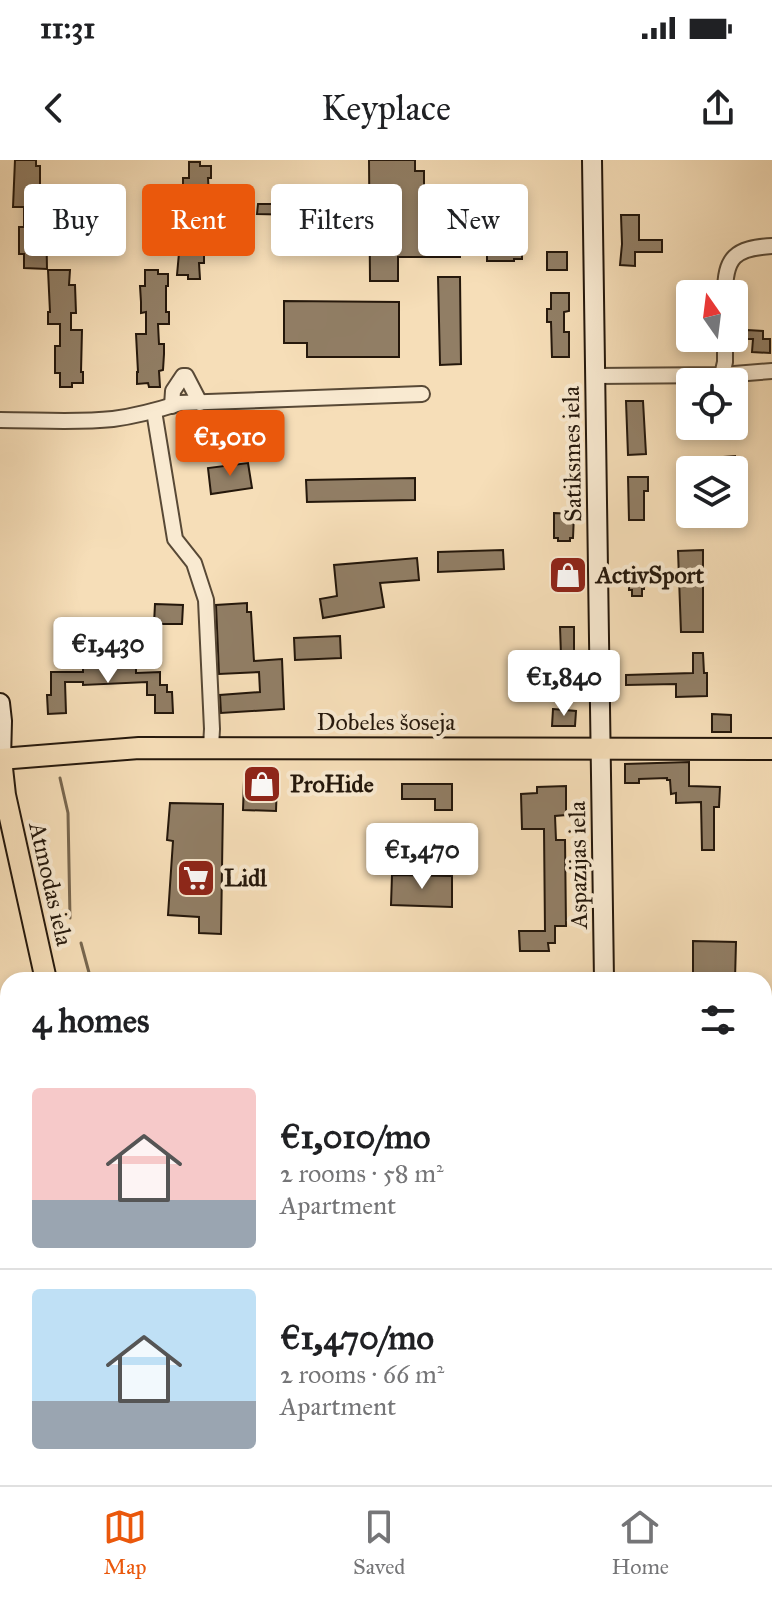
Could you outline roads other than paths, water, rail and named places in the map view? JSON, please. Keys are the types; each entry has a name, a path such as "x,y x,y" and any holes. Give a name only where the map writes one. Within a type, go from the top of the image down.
{"main road":[{"name":"Dobeles šoseja","path":"1,759 139,748 211,747 772,749"},
{"name":"Atmodas iela","path":"1,759 5,795 44,972"}],"street":[{"name":"Satiksmes iela","path":"592,160 600,748"},
{"path":"725,280 728,264 738,252 772,246"},
{"path":"748,373 772,371"},
{"path":"595,376 676,375"},
{"path":"172,406 173,391 183,376 186,376 200,403"},
{"path":"0,420 112,419 180,403 422,394"},
{"path":"154,411 175,539 194,563 206,600 211,747"},
{"name":"Atmodas iela","path":"0,703 1,759"},
{"name":"Aspazijas iela","path":"600,748 604,972"}],"waterway":[{"path":"60,778 68,813 70,918"},
{"path":"81,943 89,972"}],"place":[{"name":"ActivSport","path":"568,575"},
{"name":"ProHide","path":"262,784"},
{"name":"Lidl","path":"196,878"}]}
